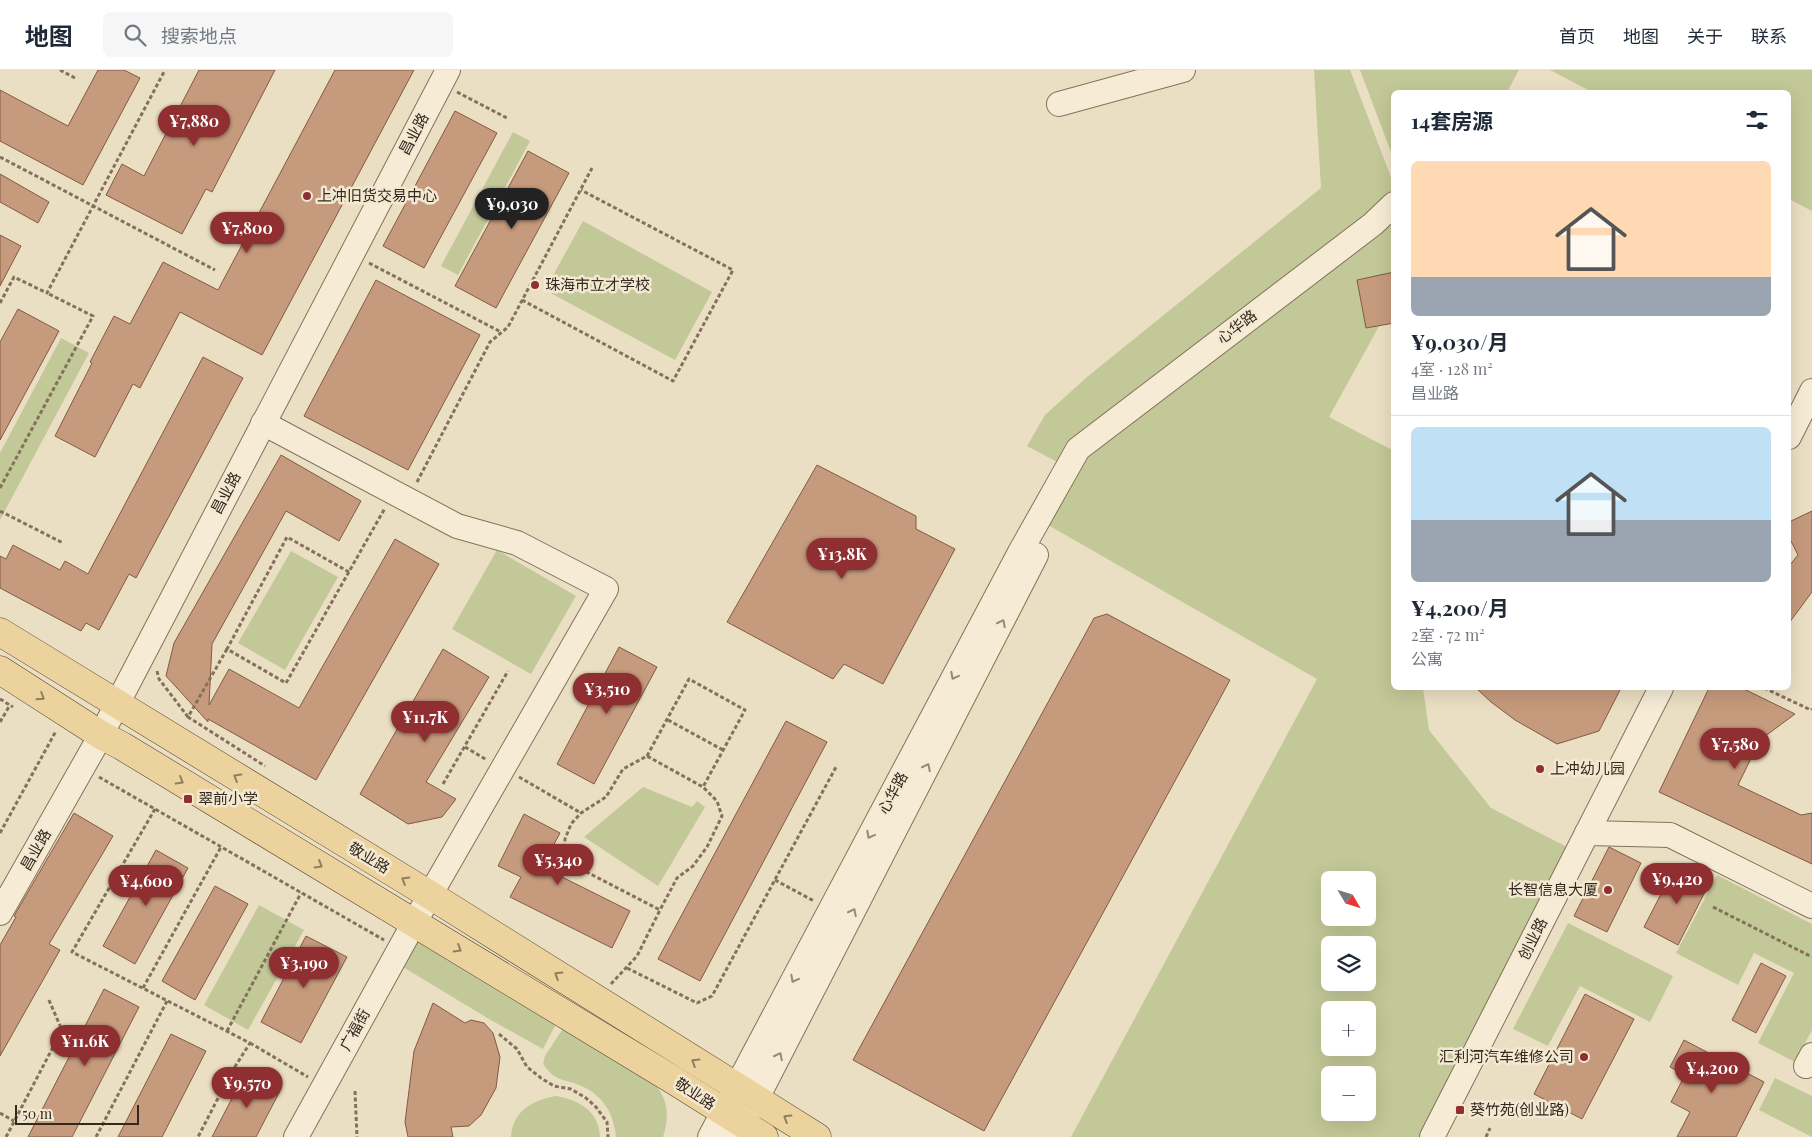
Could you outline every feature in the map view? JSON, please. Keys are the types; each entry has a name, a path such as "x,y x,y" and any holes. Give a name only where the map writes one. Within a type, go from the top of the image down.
{"main road":[{"name":"敬业路","path":"0,632 430,895 817,1137"},
{"name":"敬业路","path":"0,670 101,735 675,1080 741,1127"}],"street":[{"path":"1059,104 1183,70"},
{"name":"昌业路","path":"0,913 101,735 116,703 445,77"},
{"name":"心华路","path":"710,1137 741,1127 747,1093 830,910 1019,554 1078,449 1372,224 1391,207"},
{"path":"1791,432 1812,391"},
{"path":"263,423 404,490"},
{"name":"心华路","path":"747,1093 1032,564 1078,449"},
{"name":"广福街","path":"296,1137 414,923 606,589 517,543 457,526 404,490"},
{"name":"创业路","path":"1432,1137 1660,690"},
{"path":"1587,833 1670,835 1812,906"}],"path":[{"path":"60,70 75,78"},
{"path":"47,293 165,70"},
{"path":"445,77 507,118"},
{"path":"0,157 215,270"},
{"path":"227,649 286,683 348,572 404,490 490,342 508,327 592,168"},
{"path":"522,300 673,380 728,278 732,270 581,190"},
{"path":"367,261 501,332"},
{"path":"0,303 14,276 93,316 0,488"},
{"path":"0,511 63,543"},
{"path":"188,717 287,537 348,572"},
{"path":"150,639 159,679 188,717 272,771"},
{"path":"443,784 508,671"},
{"path":"660,910 576,866 564,854 565,839 572,824 581,812 606,798 623,768 647,756 689,679 745,710 703,787"},
{"path":"1768,690 1812,710"},
{"path":"0,699 18,709"},
{"path":"0,722 10,704"},
{"path":"668,720 723,750"},
{"path":"0,833 56,731 48,727"},
{"path":"465,747 581,812"},
{"path":"593,998 611,984 636,956 677,878 693,866 707,847 722,816 717,801 703,787 647,756"},
{"path":"627,968 697,1003 712,996 836,767"},
{"path":"82,768 400,949"},
{"path":"155,809 72,952 250,1043 324,1087"},
{"path":"143,988 221,847"},
{"path":"775,880 830,910"},
{"path":"227,1031 302,893"},
{"path":"1713,907 1812,957"},
{"path":"6,1137 62,1030 48,998"},
{"path":"96,1137 167,1001"},
{"path":"499,1034 517,1049 527,1067 554,1086 571,1090 586,1098 596,1107 607,1122 608,1137"},
{"path":"198,1137 231,1073 250,1043"},
{"path":"355,1092 357,1137"},
{"path":"0,1113 14,1121"},
{"path":"1486,1137 1490,1128"}],"green space":[{"path":"1314,70 1350,70 1391,177 1391,196 1059,463 1027,446 1045,415 1087,377 1321,188"},
{"path":"1360,70 1519,70 1508,90 1391,90 1391,152"},
{"path":"1550,70 1812,70 1812,211 1791,200 1791,90 1588,90"},
{"path":"513,132 530,141 458,275 441,266"},
{"path":"1391,208 1391,304 1329,417 1391,449 1391,690 1423,690 1429,730 1491,808 1577,852 1432,1137 1071,1137 1317,679 1048,525 1078,449"},
{"path":"583,221 712,292 675,360 545,290"},
{"path":"61,338 89,353 0,520 0,453"},
{"path":"497,550 576,596 531,674 452,629"},
{"path":"291,551 338,577 285,670 238,643"},
{"path":"643,787 692,807 697,801 705,807 658,886 584,837"},
{"path":"1717,875 1812,924 1812,1030 1795,1062 1758,1043 1794,973 1754,953 1738,985 1676,953"},
{"path":"259,905 304,930 248,1030 204,1005"},
{"path":"1568,923 1673,976 1650,1022 1580,986 1548,1046 1513,1029"},
{"path":"418,933 559,1018 543,1049 398,964"},
{"path":"564,1027 656,1086 666,1104 667,1110 663,1137 616,1137 613,1120 600,1099 579,1085 555,1077 548,1070 543,1064 545,1056"},
{"path":"1775,1078 1812,1096 1812,1137 1759,1110"},
{"path":"556,1096 572,1100 586,1108 596,1120 600,1137 511,1137 515,1120 525,1108 539,1100"}],"building":[{"path":"98,70 124,70 140,78 83,185 0,141 0,90 68,126"},
{"path":"199,70 275,70 212,192 206,189 182,234 106,195 122,164 144,176"},
{"name":"上冲旧货交易中心","path":"335,70 414,70 262,355 180,312 140,388 133,384 95,457 55,436 114,316 130,324 163,262 218,290"},
{"path":"455,111 497,133 424,268 383,246"},
{"path":"528,151 569,173 496,308 455,286"},
{"path":"0,174 49,202 38,223 0,202"},
{"path":"0,235 21,246 0,286"},
{"path":"1391,273 1391,324 1366,328 1357,280"},
{"path":"376,280 480,335 408,470 304,416"},
{"path":"18,309 59,331 0,440 0,342"},
{"path":"203,357 243,378 136,578 129,574 99,630 86,623 81,631 0,588 0,556 6,559 13,545 60,570 65,561 88,574"},
{"path":"281,455 361,501 339,541 286,511 212,644 209,705 229,669 299,708 395,539 439,564 316,780 208,719 208,722 166,676 174,643"},
{"path":"817,465 916,516 916,529 955,549 883,684 844,664 833,679 727,622"},
{"path":"1812,511 1812,592 1791,620 1791,564 1798,555 1791,541 1791,521"},
{"path":"1107,614 1230,680 984,1131 853,1060 1094,618"},
{"path":"619,647 657,667 594,784 557,764"},
{"path":"443,649 489,677 426,782 456,799 442,817 408,824 360,794"},
{"path":"1478,690 1620,690 1599,731 1557,744 1515,720"},
{"path":"1708,690 1746,690 1795,714 1760,740 1738,785 1801,815 1812,813 1812,864 1659,792"},
{"path":"786,721 827,742 700,981 658,959"},
{"path":"74,813 113,836 49,944 60,950 0,1056 0,945 16,917 14,916"},
{"path":"524,814 560,833 542,867 630,911 612,948 510,897 521,877 498,866"},
{"name":"长智信息大厦","path":"1609,847 1641,863 1607,932 1574,916"},
{"path":"156,850 188,868 135,964 103,946"},
{"path":"1676,865 1710,882 1678,945 1644,927"},
{"path":"215,886 248,904 195,1000 162,981"},
{"path":"306,936 347,957 301,1043 261,1022"},
{"path":"1761,963 1786,976 1756,1033 1732,1020"},
{"path":"104,989 139,1007 72,1137 28,1137"},
{"name":"汇利河汽车维修公司","path":"1585,994 1634,1019 1582,1119 1534,1094"},
{"path":"433,1003 465,1023 471,1020 484,1023 493,1033 500,1057 496,1088 481,1115 469,1126 451,1127 453,1137 408,1137 405,1122 414,1051"},
{"path":"171,1034 206,1051 162,1137 118,1137"},
{"path":"1684,1040 1764,1082 1736,1137 1677,1137 1690,1112 1671,1102 1685,1075 1670,1067"},
{"path":"245,1073 280,1091 256,1137 212,1137"}],"place":[{"name":"上冲旧货交易中心","path":"307,196"},
{"name":"珠海市立才学校","path":"535,285"},
{"name":"上冲幼儿园","path":"1540,769"},
{"name":"翠前小学","path":"188,799"},
{"name":"长智信息大厦","path":"1608,890"},
{"name":"汇利河汽车维修公司","path":"1584,1057"},
{"name":"葵竹苑(创业路)","path":"1460,1110"}]}
